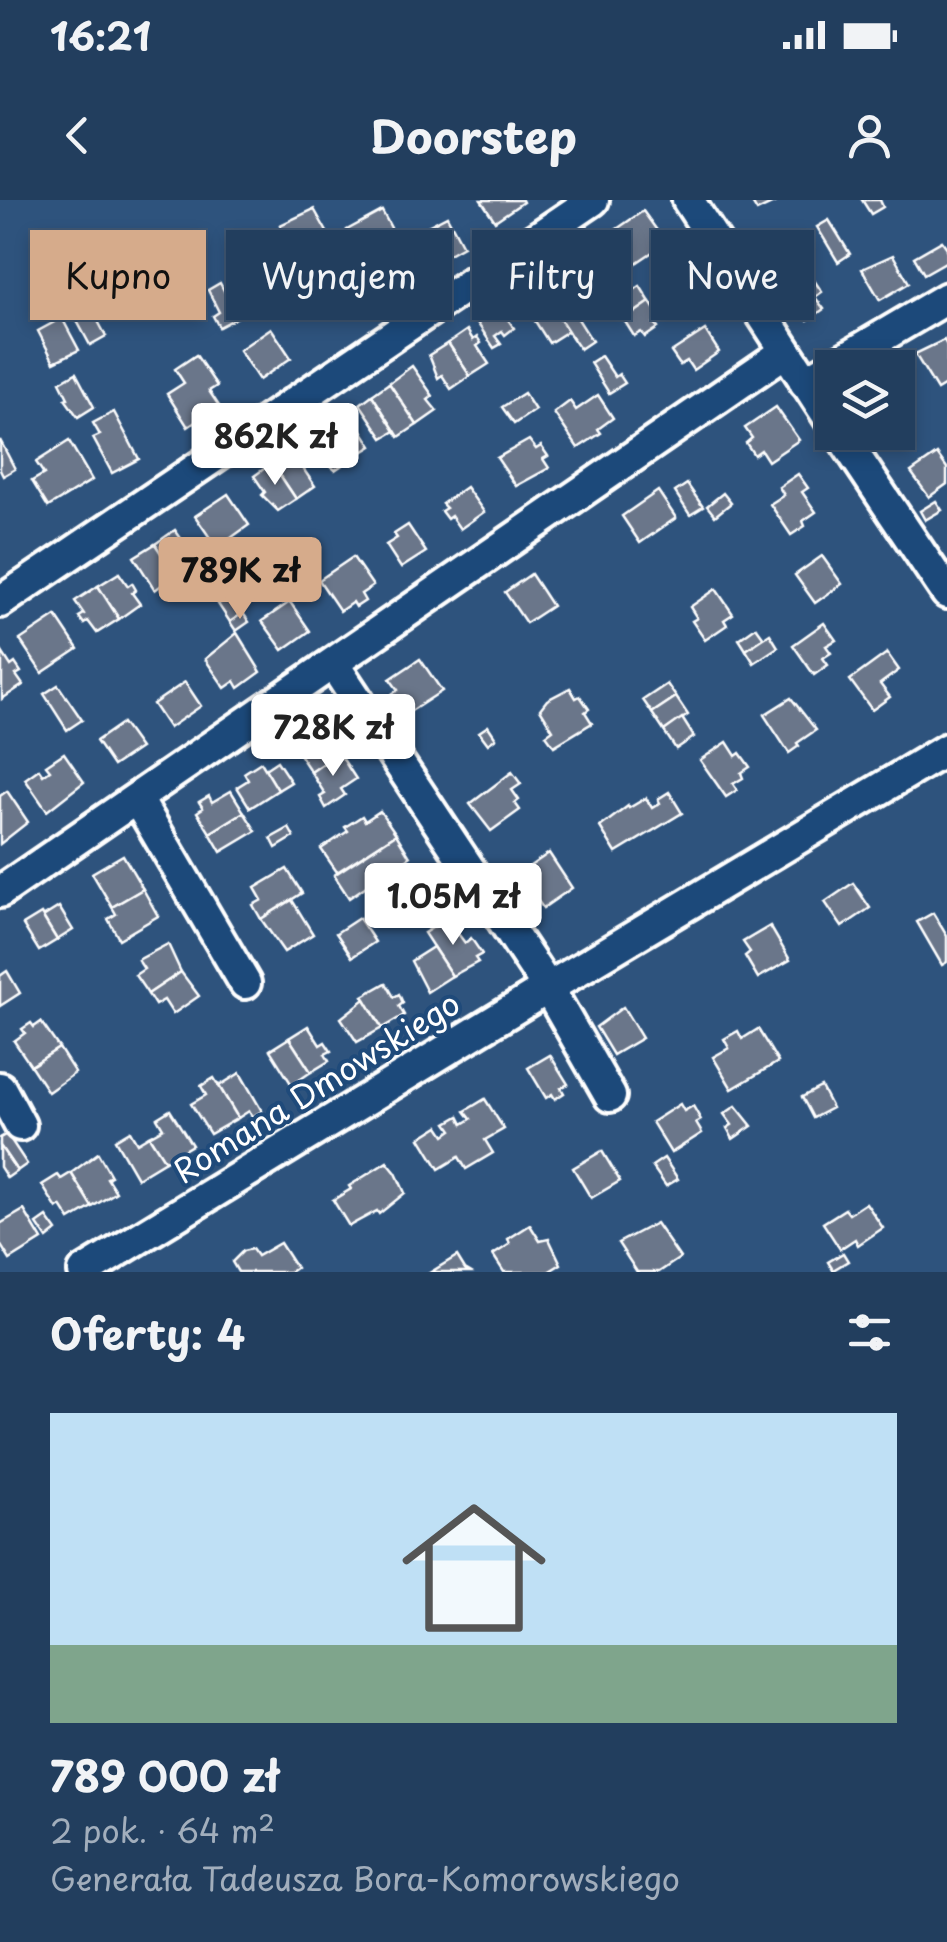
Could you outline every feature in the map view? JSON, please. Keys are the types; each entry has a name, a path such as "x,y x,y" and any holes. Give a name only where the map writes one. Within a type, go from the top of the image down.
{"street":[{"path":"0,602 594,200"},
{"path":"688,200 815,397"},
{"path":"805,382 947,298"},
{"path":"0,892 785,352"},
{"path":"851,450 947,593"},
{"path":"334,665 548,988 610,1096"},
{"name":"Romana Dmowskiego","path":"84,1272 947,749"},
{"path":"137,799 246,983"},
{"path":"0,1088 20,1125"}],"building":[{"path":"481,200 522,200 523,202 495,221"},
{"path":"753,200 780,200 757,211"},
{"path":"862,200 880,200 883,207 871,214"},
{"path":"314,209 326,230 283,230 280,225"},
{"path":"382,211 392,230 347,230"},
{"path":"643,211 657,230 651,230 651,253 633,265 631,230 615,230"},
{"path":"447,216 463,246 452,252 452,230 420,230"},
{"path":"829,220 850,254 838,262 817,227"},
{"path":"942,241 947,248 947,261 924,274 914,257"},
{"path":"893,255 909,283 880,300 862,269"},
{"path":"814,280 822,292 815,297 824,309 814,316"},
{"path":"220,283 226,294 226,320 232,320 219,327 213,316 219,312 208,290"},
{"path":"640,286 650,302 631,315 631,292"},
{"path":"650,302 651,320 659,320 654,323 658,328 645,337 641,332 634,336 624,320 631,320 631,315"},
{"path":"63,320 79,350 54,362 38,331"},
{"path":"76,320 97,320 106,336 90,345"},
{"path":"475,320 508,320 514,328 495,336 501,344 494,348"},
{"path":"560,320 579,320 592,341 580,349"},
{"path":"561,320 568,331 549,343 535,321"},
{"path":"271,328 291,358 259,380 239,350"},
{"path":"467,330 473,340 477,337 481,343 477,346 489,364 470,376 448,343"},
{"path":"705,330 719,352 693,370 687,361 680,365 671,352"},
{"path":"944,340 947,384 937,390 915,354"},
{"path":"448,343 470,376 451,389 442,375 438,378 429,355"},
{"path":"196,355 217,386 209,391 219,406 188,427 167,394 184,383 175,369"},
{"path":"601,356 615,377 619,374 625,383 609,393 590,363"},
{"path":"412,366 433,396 428,400 437,411 417,425 389,383"},
{"path":"76,373 94,407 78,417 65,399 68,398 60,382"},
{"path":"389,383 417,425 399,437 372,395"},
{"path":"524,393 535,410 514,424 502,407"},
{"path":"372,395 395,431 383,438 360,404"},
{"path":"598,395 613,418 598,429 601,433 578,448 554,413 570,401 576,410"},
{"path":"776,407 799,440 768,461 761,450 754,455 746,443 752,438 745,428"},
{"path":"350,411 372,446 353,458 331,423"},
{"path":"114,412 139,459 112,473 93,438 100,435 93,423"},
{"path":"331,423 353,458 335,470 320,457 324,455 312,435"},
{"path":"0,440 15,469 3,476 0,470"},
{"path":"529,440 536,449 541,446 548,456 543,459 549,468 516,486 497,458"},
{"path":"69,441 92,480 48,507 32,481 44,474 36,462"},
{"path":"291,451 315,486 296,499 272,463"},
{"path":"937,454 947,468 947,484 929,497 911,472"},
{"path":"272,463 296,499 278,511 262,495 265,492 254,476"},
{"path":"798,474 808,488 802,492 816,512 791,535 770,504 784,495 779,487"},
{"path":"687,484 703,507 690,515 675,492"},
{"path":"466,487 484,512 460,529 451,516 447,519 441,511 446,508 442,504"},
{"path":"658,491 676,518 640,543 622,516"},
{"path":"723,493 731,503 715,516 707,506"},
{"path":"228,494 249,525 217,548 195,516"},
{"path":"936,501 942,510 925,520 920,511"},
{"path":"408,525 426,552 401,568 386,545"},
{"path":"175,530 198,562 179,581 155,544"},
{"path":"155,544 179,581 170,586 167,581 155,590 134,557"},
{"path":"822,556 842,584 815,603 795,575"},
{"path":"353,557 373,586 361,594 365,601 356,607 353,602 340,611 319,580"},
{"path":"119,573 128,586 132,583 136,590 132,593 140,604 119,619 98,586"},
{"path":"531,574 552,606 526,623 505,592"},
{"path":"98,586 119,619 97,633 79,617 84,614 75,601"},
{"path":"716,589 733,614 724,620 727,625 705,640 692,621 697,618 690,607"},
{"path":"230,592 243,613 230,622 218,604"},
{"path":"290,602 310,631 283,650 262,621"},
{"path":"243,613 249,622 236,631 230,622"},
{"path":"56,616 78,649 42,673 20,640"},
{"path":"824,623 836,640 826,646 831,653 823,658 828,665 814,675 793,645"},
{"path":"756,627 764,638 746,650 739,639"},
{"path":"237,633 261,672 239,688 235,681 225,688 205,659"},
{"path":"770,634 778,647 754,663 746,650"},
{"path":"2,652 11,666 15,663 21,672 16,675 23,685 2,699"},
{"path":"887,653 899,670 880,684 890,697 872,710 850,680"},
{"path":"420,659 442,691 411,711 404,700 398,704 392,694 398,690 390,679"},
{"path":"185,682 201,706 169,728 153,704"},
{"path":"667,684 676,697 652,713 643,700"},
{"path":"58,685 82,720 67,730 44,694"},
{"path":"570,688 589,709 585,712 592,723 554,746 546,735 553,730 540,709 547,700"},
{"path":"676,697 688,715 664,731 652,713"},
{"path":"791,698 816,730 789,753 764,715"},
{"path":"682,718 694,737 676,749 664,731"},
{"path":"122,723 140,748 113,766 96,741"},
{"path":"321,725 339,753 311,772 285,739 303,727 307,733"},
{"path":"488,726 496,738 488,744 479,732"},
{"path":"727,742 750,767 733,784 737,790 726,797 700,760"},
{"path":"64,753 84,782 47,811 25,779 39,769 43,775 50,770 46,765"},
{"path":"339,753 356,779 341,789 345,795 326,808 320,797 325,794 311,772"},
{"path":"277,761 291,782 278,790 265,769"},
{"path":"261,762 278,790 250,808 237,787 248,780 244,773"},
{"path":"512,772 521,784 512,790 520,810 491,831 470,804"},
{"path":"7,791 28,822 0,844 0,796"},
{"path":"231,791 244,812 210,833 197,812 203,808 199,802 209,796 212,802"},
{"path":"669,792 682,813 616,853 600,827 646,798 652,808"},
{"path":"380,811 396,834 337,872 321,849 362,816 365,821"},
{"path":"244,812 256,831 221,852 210,833"},
{"path":"289,828 294,837 276,848 271,838"},
{"path":"396,834 410,857 395,867 399,872 382,883 378,878 349,898 334,875"},
{"path":"549,853 572,888 543,908 533,894 528,898 521,888 527,884 520,873"},
{"path":"123,855 143,889 112,907 92,873"},
{"path":"287,869 302,893 261,919 253,905 262,900 255,888"},
{"path":"853,883 870,908 842,927 825,902"},
{"path":"143,889 158,916 119,939 108,919 116,914 112,907"},
{"path":"292,900 313,934 284,952 261,919"},
{"path":"59,907 73,930 57,940 43,917"},
{"path":"933,913 947,936 947,962 942,965 917,922"},
{"path":"41,914 57,940 39,951 23,925"},
{"path":"359,918 375,942 352,957 336,933"},
{"path":"447,919 465,943 471,938 482,954 475,958 478,962 452,976 424,933"},
{"path":"770,926 790,960 758,978 745,956 750,952 743,942"},
{"path":"168,944 181,972 148,994 135,975 144,969 138,960"},
{"path":"433,947 452,976 427,992 411,961"},
{"path":"7,971 20,993 0,1006 0,976"},
{"path":"181,972 199,996 173,1014 164,1000 155,1005 148,994"},
{"path":"386,983 394,997 399,994 404,1015 382,1028 363,996"},
{"path":"365,999 382,1028 357,1042 341,1018"},
{"path":"623,1007 642,1038 613,1055 596,1027"},
{"path":"41,1022 59,1048 31,1066 14,1041 25,1033 22,1029"},
{"path":"308,1026 320,1045 325,1042 331,1051 325,1054 329,1061 311,1072 289,1038"},
{"path":"758,1029 778,1062 732,1089 713,1057 729,1048 724,1039 738,1031 742,1039"},
{"path":"289,1038 311,1072 292,1085 270,1050"},
{"path":"59,1048 75,1073 48,1092 31,1066"},
{"path":"550,1055 568,1084 555,1099 552,1094 546,1098 528,1068"},
{"path":"240,1073 262,1111 252,1117 249,1111 238,1118 219,1086"},
{"path":"214,1078 238,1118 210,1134 191,1104 206,1095 201,1086"},
{"path":"821,1087 832,1108 813,1118 802,1097"},
{"path":"485,1099 504,1129 485,1140 493,1153 466,1169 459,1157 439,1169 420,1138 439,1126 445,1135 452,1130 447,1123 459,1116 463,1124 471,1119 465,1111"},
{"path":"680,1104 684,1111 693,1106 701,1120 696,1123 702,1133 671,1153 652,1122"},
{"path":"736,1106 752,1126 733,1139 727,1128 732,1125 724,1114"},
{"path":"170,1110 192,1145 165,1161 149,1136 163,1128 157,1118"},
{"path":"130,1131 137,1143 149,1136 165,1161 137,1178 115,1140"},
{"path":"7,1134 27,1164 17,1171 0,1146 0,1138"},
{"path":"0,1146 17,1171 7,1178 0,1167"},
{"path":"602,1151 620,1181 591,1198 573,1168"},
{"path":"98,1153 116,1192 92,1207 71,1173"},
{"path":"664,1158 678,1179 666,1186 652,1166"},
{"path":"387,1162 405,1193 379,1214 377,1211 349,1226 333,1200"},
{"path":"71,1173 92,1207 70,1220 61,1206 57,1209 42,1185 58,1175 61,1179"},
{"path":"866,1203 883,1228 858,1245 855,1239 840,1249 823,1223 845,1209 849,1214"},
{"path":"24,1210 42,1240 10,1260 0,1244 0,1224"},
{"path":"47,1217 57,1231 47,1239 37,1224"},
{"path":"656,1223 680,1258 659,1272 637,1272 618,1243"},
{"path":"530,1225 540,1241 549,1239 561,1264 548,1272 504,1272 493,1255"},
{"path":"280,1243 296,1268 290,1272 238,1272 232,1262 243,1251 252,1249 257,1256"},
{"path":"843,1253 848,1261 833,1270 828,1262"},
{"path":"457,1256 470,1272 431,1272"}]}
